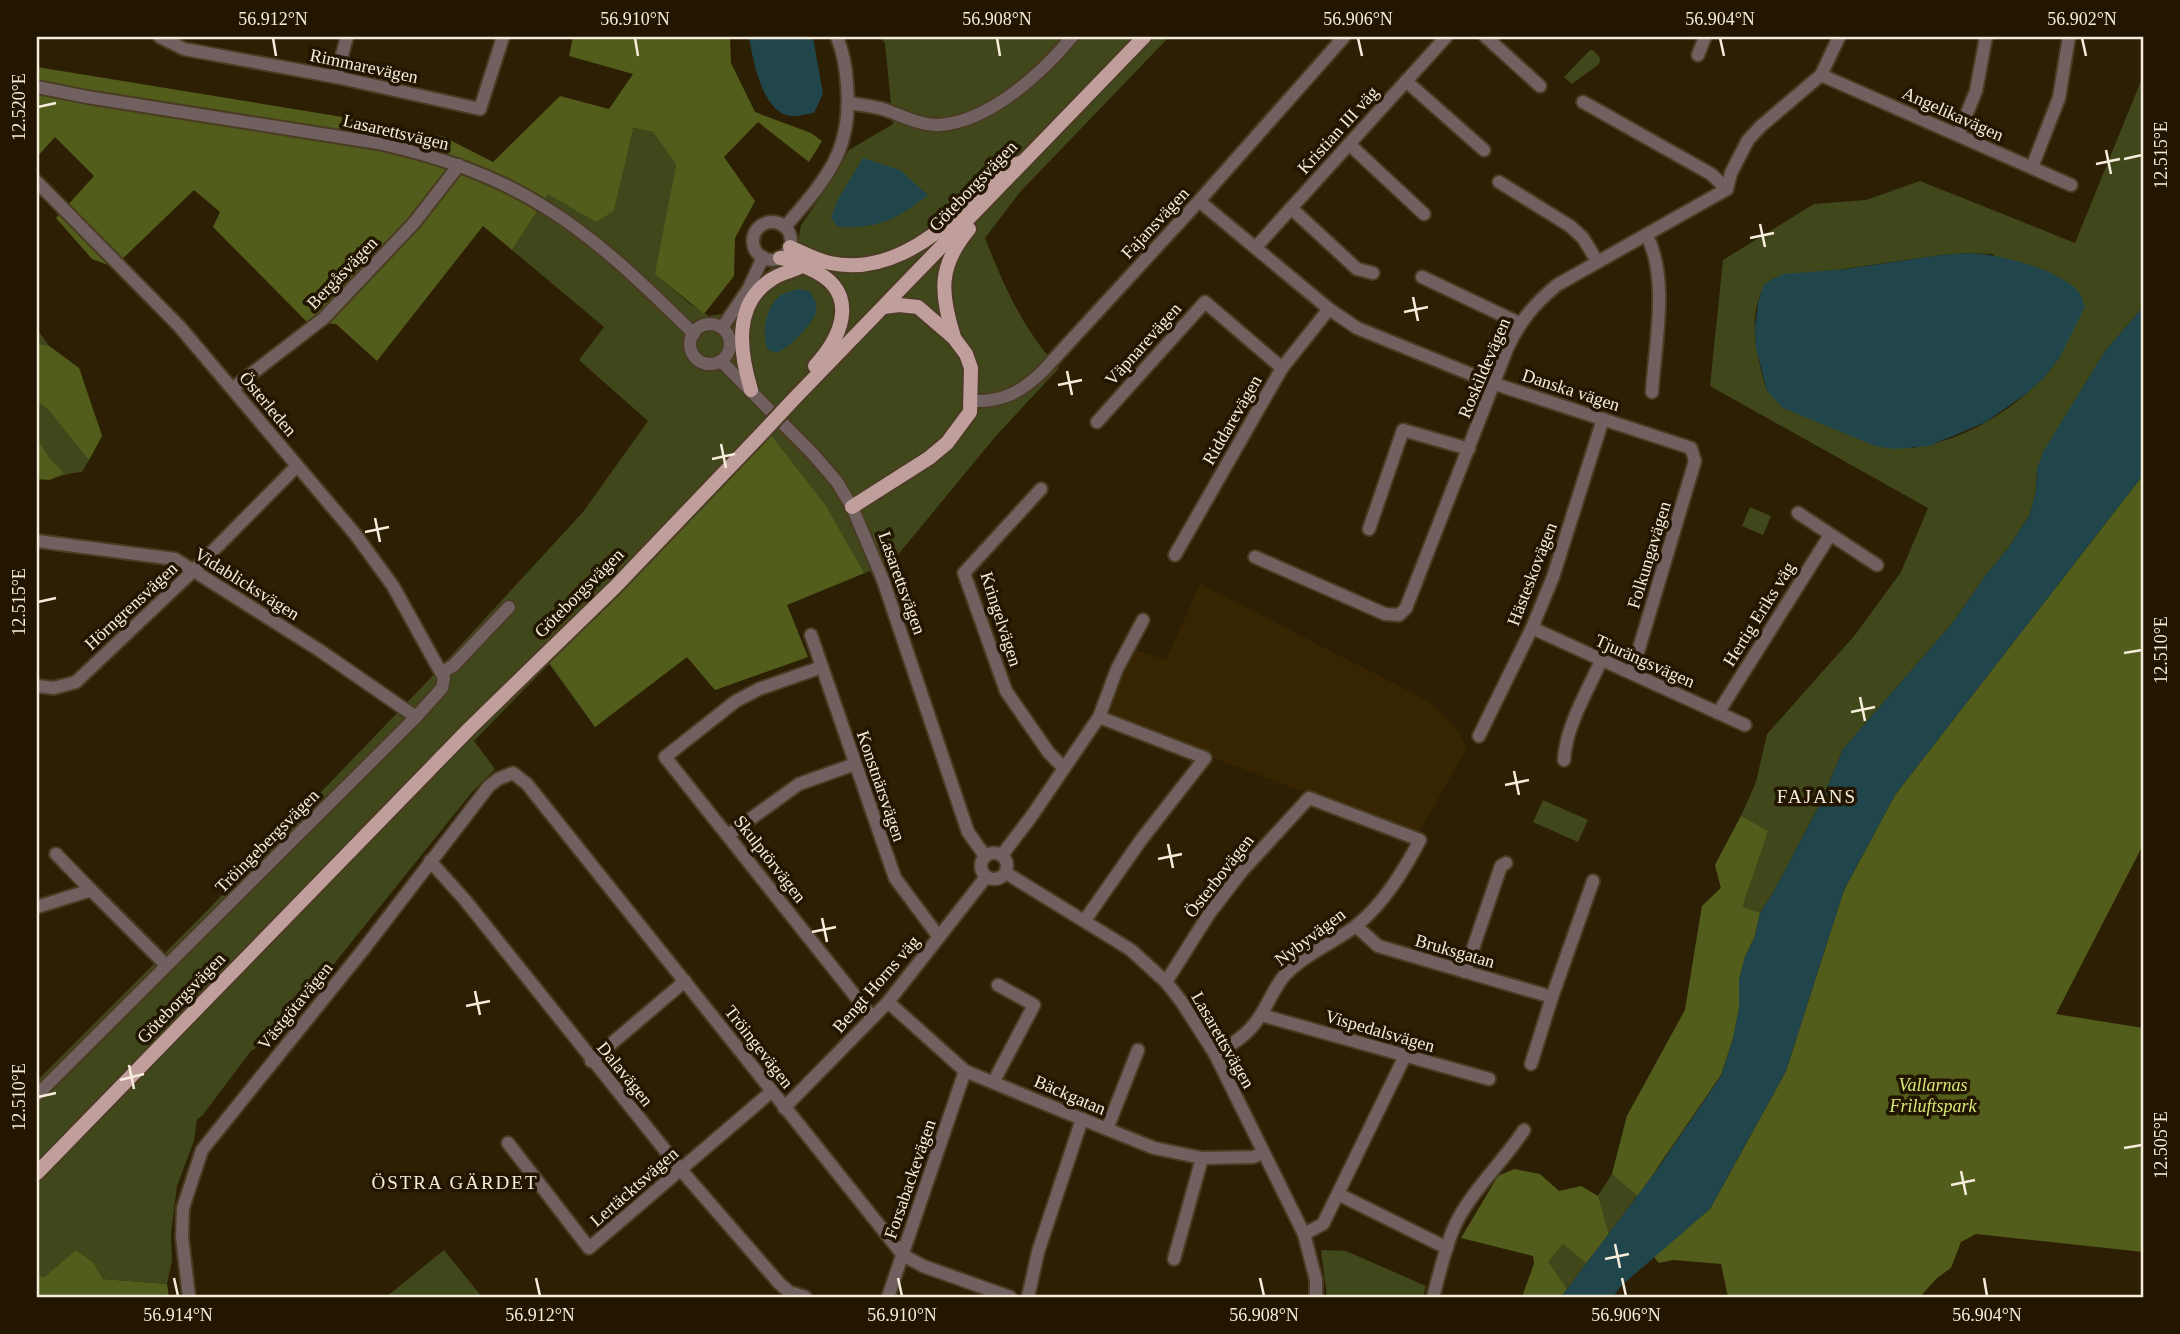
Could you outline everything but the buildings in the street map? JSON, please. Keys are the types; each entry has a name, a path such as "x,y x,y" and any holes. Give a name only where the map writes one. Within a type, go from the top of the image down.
{"main road":[{"name":"Göteborgsvägen","path":"37,1173 468,729 615,587 740,456 761,428 884,307 1144,37"},
{"path":"954,338 947,316 944,289 946,263 958,242 976,220 1062,133 1063,121"},
{"path":"790,247 811,257 838,264 864,264 891,258 940,232 1001,169 1022,163"},
{"path":"780,258 791,260 823,275 832,283 840,298 842,319 838,335 831,347 788,400"},
{"path":"751,390 742,361 740,342 750,305 773,278 802,266"},
{"path":"852,507 929,458 947,443 970,412 972,401 971,368 966,354 954,338 918,307 884,307"}],"street":[{"name":"Rimmarevägen","path":"160,37 480,109 503,37"},
{"path":"336,77 347,37"},
{"path":"785,226 826,176 843,144 849,103 845,63 837,37"},
{"path":"849,103 937,125 962,119 988,109 1019,90 1072,37"},
{"name":"Fajansvägen","path":"972,401 996,401 1030,383 1199,201 1345,37"},
{"name":"Kristian III väg","path":"1256,247 1446,37"},
{"path":"1486,37 1541,86"},
{"path":"1698,55 1705,37"},
{"path":"1583,102 1699,167 1727,189 1731,173 1748,141 1761,126 1821,75 1839,37"},
{"path":"1958,135 1976,91 1986,37"},
{"path":"2032,167 2059,98 2068,37"},
{"name":"Angelikavägen","path":"1821,75 2071,185"},
{"path":"1406,81 1484,150"},
{"name":"Lasarettsvägen","path":"37,87 416,151 459,165 517,191 576,228 624,268 694,334 691,344 695,357 709,364 721,361 751,390 813,454 852,507 883,580 968,832 985,856 981,867 986,877"},
{"path":"1349,144 1424,214"},
{"name":"Bergåsvägen","path":"233,388 324,318 423,213 459,165"},
{"name":"Österleden","path":"37,182 179,326 355,534 393,586 442,672"},
{"path":"1499,182 1570,226 1583,238 1597,261"},
{"name":"Roskildevägen","path":"1255,557 1385,614 1399,615 1406,608 1519,323 1557,285 1727,189"},
{"name":"Danska vägen","path":"1199,201 1329,310 1357,328 1495,384 1691,448"},
{"path":"1291,208 1357,269 1373,273"},
{"path":"771,222 785,226 790,236 790,247 780,258 768,259 763,257 754,244 755,234 758,228 771,222"},
{"path":"1647,236 1660,275 1652,392"},
{"path":"722,328 749,288 763,257"},
{"path":"1422,277 1519,323"},
{"name":"Väpnarevägen","path":"1097,422 1205,302 1282,368"},
{"name":"Riddarevägen","path":"1175,555 1282,368 1329,310"},
{"path":"694,334 701,327 708,325 722,328 730,343 727,354 721,361"},
{"name":"Hästeskovägen","path":"1479,736 1532,628 1553,577 1603,419"},
{"path":"1369,529 1403,430 1469,449"},
{"name":"Folkungavägen","path":"1632,673 1695,461 1691,448"},
{"name":"Hörngrensvägen","path":"37,686 54,688 76,682 192,572 297,466"},
{"name":"Kringelvägen","path":"1041,489 964,573 1006,691 1042,744 1065,768"},
{"path":"1797,513 1877,565"},
{"name":"Hertig Eriks väg","path":"1718,713 1830,535"},
{"name":"Vidablicksvägen","path":"37,541 175,559 320,650 416,717"},
{"name":"Tröingebergsvägen","path":"37,1095 416,717 442,688 442,672 453,666 509,607"},
{"path":"1002,855 1099,717 1116,672 1143,620"},
{"name":"Tjurängsvägen","path":"1532,628 1745,725"},
{"name":"Konstnärsvägen","path":"811,635 895,878 939,937"},
{"path":"1564,760 1565,745 1601,661"},
{"name":"Skulptörvägen","path":"822,667 760,689 736,701 665,757 872,1017"},
{"path":"1085,920 1140,840 1205,758 1099,717"},
{"path":"728,835 799,784 855,764"},
{"name":"Västgötavägen","path":"188,1297 182,1237 183,1208 187,1188 202,1150 489,786 513,773"},
{"name":"Tröingevägen","path":"513,773 527,784 903,1255 923,1266 1010,1297"},
{"name":"Österbovägen","path":"1166,982 1209,914 1242,871 1309,798 1420,840"},
{"name":"Nybyvägen","path":"1215,1054 1238,1040 1261,1015 1286,974 1356,926 1379,904 1403,872 1420,840"},
{"path":"985,856 994,853 1002,855 1008,865 1006,873 998,879 986,877"},
{"path":"56,854 166,965"},
{"name":"Dalavägen","path":"430,861 466,900 591,1061 681,1170 779,1283 789,1292 805,1297"},
{"path":"1465,972 1501,866 1506,863"},
{"name":"Lasarettsvägen","path":"1006,873 1131,950 1166,982 1181,1000 1215,1054 1304,1234 1316,1280 1316,1297"},
{"name":"Bengt Horns väg","path":"784,1108 887,1002 986,877"},
{"path":"1531,1064 1593,881"},
{"path":"37,907 91,890"},
{"name":"Bruksgatan","path":"1356,926 1378,946 1552,997"},
{"path":"591,1061 685,981"},
{"path":"994,1082 1034,1005 998,985"},
{"name":"Bäckgatan","path":"887,1002 965,1071 1082,1119 1154,1147 1202,1158 1253,1157 1263,1153"},
{"name":"Vispedalsvägen","path":"1261,1015 1489,1079"},
{"path":"1107,1129 1138,1050"},
{"path":"1304,1234 1323,1224 1405,1056"},
{"name":"Forsabackevägen","path":"888,1297 965,1071"},
{"name":"Lertäcktsvägen","path":"508,1143 589,1248 771,1092"},
{"path":"1028,1297 1038,1252 1082,1119"},
{"path":"1433,1297 1456,1224 1466,1206 1508,1155 1524,1130"},
{"path":"1174,1259 1202,1158"},
{"path":"1338,1194 1447,1248"}],"shaded area":[{"path":"1200,584 1411,692 1432,704 1444,715 1460,734 1467,748 1418,834 1194,751 1117,720 1112,715 1109,705 1135,650 1166,660"}],"green space":[{"path":"573,37 730,37 731,63 755,112 811,133 822,141 809,162 758,122 724,157 755,201 735,238 734,276 704,314 655,274 676,165 653,132 633,128 614,211 596,222 548,194 512,250 483,226 377,361 336,324 306,321 213,227 220,212 194,190 114,267 92,259 56,218 94,176 55,137 37,157 37,67 379,123 444,137 493,162 560,96 609,109 633,74 569,56"},
{"path":"879,37 1169,37 1020,192 985,238 1007,290 1025,323 1059,368 995,437 892,562 787,605 808,657 715,690 687,657 595,727 549,664 474,741 495,769 473,791 276,1036 251,1051 197,1119 194,1141 177,1186 171,1233 172,1261 167,1284 103,1279 93,1262 76,1250 44,1277 37,1277 37,1081 200,918 423,686 583,512 648,421 579,360 604,327 512,250 548,193 596,221 614,211 632,128 653,132 676,165 656,274 690,304 709,316 722,314 771,268 796,252 801,225 849,150 893,124 885,43"},
{"path":"1590,50 1600,58 1599,64 1572,84 1564,77"},
{"path":"2143,55 2143,307 2105,351 2044,452 2037,469 2036,491 2030,514 2009,547 1954,621 1843,749 1822,800 1760,913 1656,1171 1561,1297 1522,1297 1534,1264 1578,1226 1612,1174 1627,1116 1685,1010 1702,906 1721,888 1715,865 1756,782 1767,734 1855,635 1901,572 1928,508 1710,386 1723,260 1814,204 1866,200 1920,181 2075,243 2141,81","holes":["1993,254 2060,357 2031,390 1995,417 1955,437 1912,448 1767,391 1759,364 1755,317 1763,290 1772,279 1941,255"]},
{"path":"37,329 49,346 79,368 102,436 82,472 43,479 37,479"},
{"path":"37,344 49,346 79,368 102,436 89,460 48,409 37,401"},
{"path":"770,434 826,506 864,573 787,605 808,657 715,690 687,657 595,727 550,663"},
{"path":"37,439 50,459 64,473 50,480 37,479"},
{"name":"Vallarnas Friluftspark","path":"2143,475 2143,845 2056,1014 2143,1028 2143,1252 1976,1234 1961,1242 1951,1268 1937,1278 1920,1297 1728,1297 1721,1264 1673,1260 1659,1263 1653,1256 1710,1209 1786,1071 1844,890 1895,795"},
{"path":"1750,507 1771,516 1763,535 1742,526"},
{"path":"1543,800 1588,820 1578,842 1533,822"},
{"path":"1741,816 1768,831 1742,907 1760,913 1755,936 1745,957 1739,980 1739,1008 1733,1039 1721,1075 1638,1196 1612,1174 1627,1116 1685,1010 1702,906 1721,888 1715,865"},
{"path":"1514,1169 1540,1174 1559,1191 1581,1186 1598,1196 1609,1235 1586,1263 1563,1244 1548,1262 1567,1289 1561,1297 1522,1297 1534,1264 1533,1256 1461,1238 1498,1176"},
{"path":"76,1250 93,1262 103,1279 167,1284 169,1297 37,1297 37,1277 44,1277"},
{"path":"444,1250 482,1297 386,1297"},
{"path":"1321,1250 1346,1251 1426,1286 1423,1297 1327,1297"}],"water":[{"path":"749,37 813,37 823,94 814,113 789,116 777,110 770,102 760,81"},
{"path":"863,158 900,170 928,195 886,221 865,226 838,227 831,218 838,199"},
{"path":"1968,253 2011,259 2042,269 2078,291 2085,307 2060,357 2044,378 1986,422 1929,446 1894,449 1875,446 1783,408 1767,391 1756,348 1755,327 1763,286 1772,279 1784,274"},
{"path":"798,289 809,291 816,303 816,312 799,336 776,353 767,349 765,328 768,313 781,295"},
{"path":"2143,307 2143,475 1895,795 1844,890 1786,1071 1710,1209 1621,1286 1613,1297 1561,1297 1656,1171 1721,1076 1733,1039 1739,1008 1739,980 1745,957 1755,936 1760,913 1822,800 1843,749 1954,621 2009,547 2030,514 2036,491 2037,469 2043,452 2105,351"}],"district":[{"name":"FAJANS","path":"1817,796"},
{"name":"ÖSTRA GÄRDET","path":"455,1182"}]}
